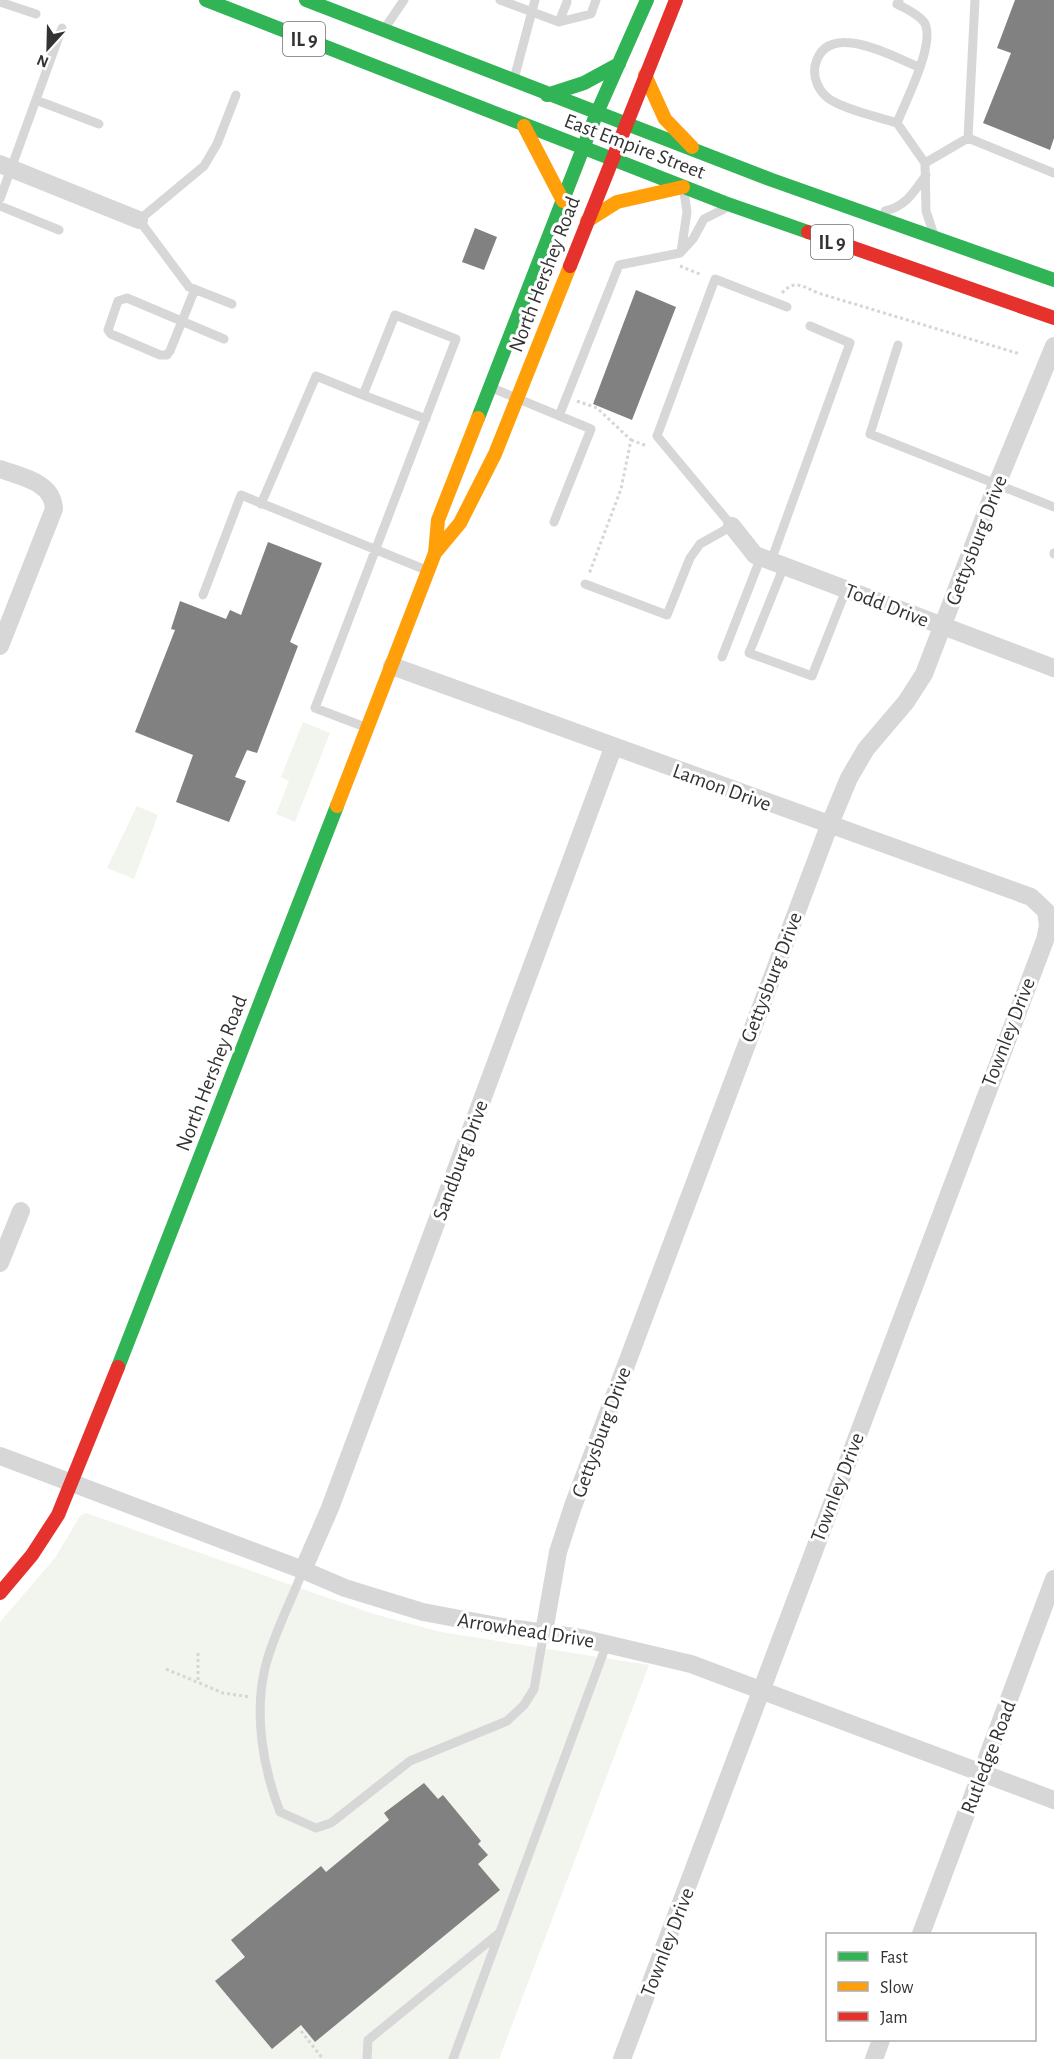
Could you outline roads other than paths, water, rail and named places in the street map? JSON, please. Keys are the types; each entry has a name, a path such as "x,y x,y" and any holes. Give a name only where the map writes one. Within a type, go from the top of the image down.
{"main road":[{"name":"East Empire Street","path":"206,0 232,5 524,126 683,187 1054,318"},
{"name":"East Empire Street","path":"306,0 698,154 867,216 1054,280"},
{"name":"North Hershey Road","path":"0,1593 32,1555 58,1515 150,1290 435,553 438,520 596,115 647,0"},
{"name":"North Hershey Road","path":"435,553 460,523 495,454 676,0"},
{"path":"547,95 584,83 619,64"},
{"path":"645,75 665,119 698,154"},
{"path":"524,126 563,201"},
{"path":"587,221 617,202 683,187"}],"street":[{"path":"6,167 139,220"},
{"name":"Gettysburg Drive","path":"544,1632 558,1552 573,1506 829,826 849,778 866,749 906,702 924,674 944,627 997,484 1054,346"},
{"path":"0,469 42,485 52,497 54,509 51,522 0,646"},
{"name":"Todd Drive","path":"732,526 755,555 1054,668"},
{"name":"Lamon Drive","path":"392,666 613,748 1031,897 1040,904 1047,915"},
{"name":"Sandburg Drive","path":"303,1570 334,1496 613,748"},
{"name":"Townley Drive","path":"622,2059 1045,940 1047,915"},
{"path":"0,1263 21,1210"},
{"name":"Arrowhead Drive","path":"0,1456 303,1570 345,1588 423,1611 503,1627 607,1643 682,1661 1054,1800"},
{"name":"Rutledge Road","path":"922,1933 1054,1579"},
{"path":"874,2059 881,2041"}],"lane":[{"path":"384,30 404,0"},
{"path":"500,0 559,22 591,14 596,0"},
{"path":"514,81 530,12 536,0"},
{"path":"897,123 928,45 925,24 914,13 897,4 898,0"},
{"path":"968,138 975,0"},
{"path":"0,2 36,14"},
{"path":"559,22 567,2"},
{"path":"0,199 6,167 36,100 62,28"},
{"path":"919,67 860,43 844,41 830,47 817,58 814,74 819,90 830,100 897,123 925,163 926,211 936,240"},
{"path":"232,304 189,287 139,220 204,166 217,144 237,95"},
{"path":"36,100 99,124"},
{"path":"925,163 968,138"},
{"path":"968,138 1054,172"},
{"path":"867,216 898,208 908,201 926,175"},
{"path":"681,252 687,212 683,187"},
{"path":"560,416 619,265 681,252 693,239 704,219 731,205"},
{"path":"0,206 59,230"},
{"path":"585,584 667,615 690,558 700,544 732,526 657,436 715,279 787,307"},
{"path":"195,289 182,322 167,354 160,355 111,334 108,330 118,301 127,298 182,322 224,339"},
{"path":"363,395 395,315 456,339 315,708 368,728"},
{"path":"810,326 850,342 772,561 749,653 812,676 846,590"},
{"path":"898,345 870,434 1054,507"},
{"path":"261,504 316,376 426,419"},
{"path":"490,387 591,429 554,522"},
{"path":"202,595 241,495 428,571"},
{"path":"722,657 772,561"},
{"path":"303,1570 265,1666 260,1699 264,1754 271,1789 280,1812 316,1828 331,1823 410,1761 507,1721 524,1705 534,1689 544,1632"},
{"path":"453,2059 607,1643"},
{"path":"367,2059 368,2040 500,1932"}]}
